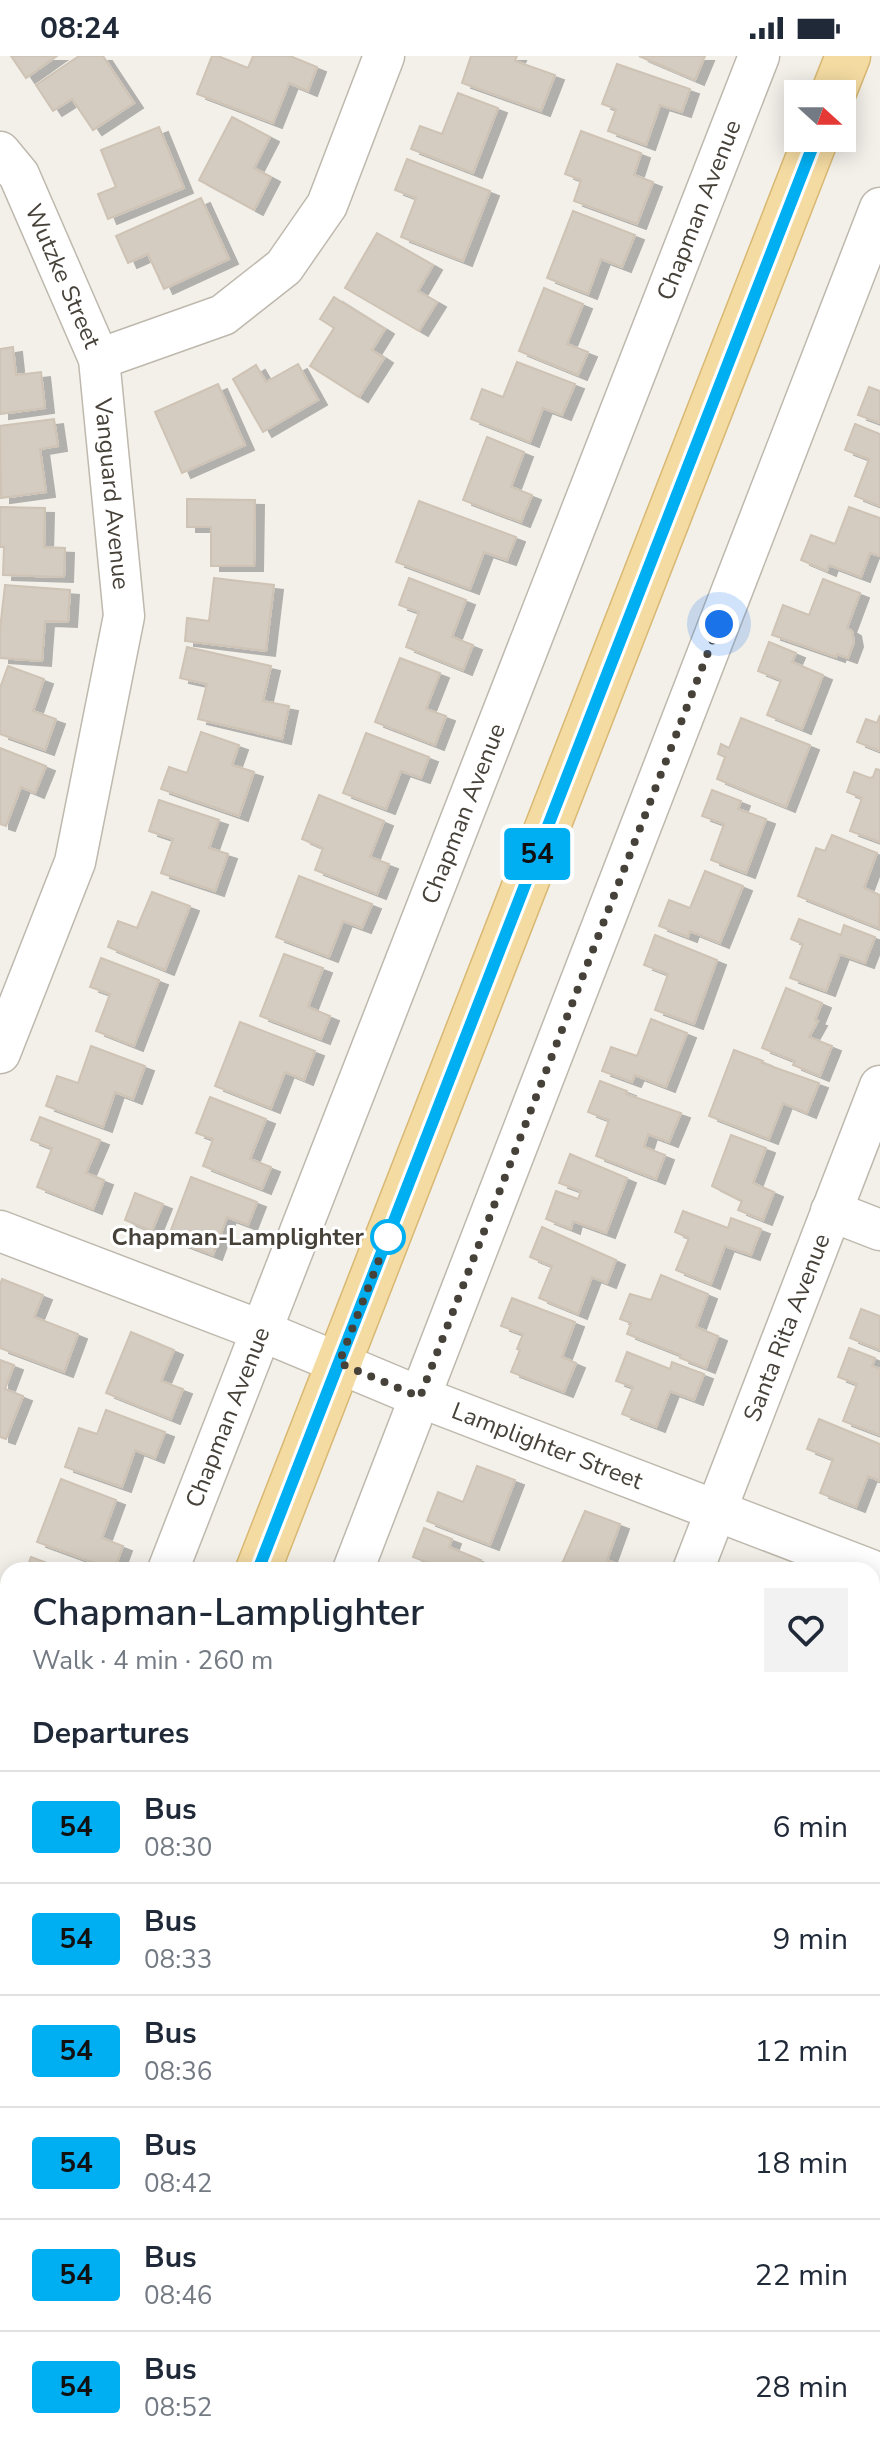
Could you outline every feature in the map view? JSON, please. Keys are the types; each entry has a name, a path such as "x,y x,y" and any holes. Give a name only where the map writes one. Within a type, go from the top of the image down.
{"main road":[{"path":"839,80 848,56"},
{"path":"261,1562 811,152"}],"street":[{"path":"99,359 223,315 284,267 327,205 384,56"},
{"name":"Chapman Avenue","path":"171,1562 759,56"},
{"name":"Wutzke Street","path":"0,152 19,175 99,359"},
{"path":"356,1562 880,208"},
{"name":"Vanguard Avenue","path":"0,1053 75,862 124,616 99,359"},
{"name":"Santa Rita Avenue","path":"696,1562 880,1086"},
{"path":"831,1211 880,1230"},
{"name":"Lamplighter Street","path":"0,1231 262,1331 420,1397 851,1562"}],"building":[{"path":"11,56 57,56 26,78"},
{"path":"79,56 103,56 134,103 93,130 72,99 53,111 36,85"},
{"path":"212,56 248,68 253,56 290,56 317,67 308,91 289,83 273,123 197,94"},
{"path":"471,56 517,56 515,61 555,75 541,111 462,83"},
{"path":"639,56 705,56 695,80"},
{"path":"617,64 690,89 682,112 660,105 646,145 608,131 616,109 602,104"},
{"path":"458,93 498,108 473,173 411,149 420,126 442,134"},
{"path":"232,117 270,137 254,168 271,177 254,210 199,180"},
{"path":"159,127 184,188 108,219 98,194 116,187 101,150"},
{"path":"581,131 641,153 634,175 653,182 637,224 574,201 581,180 565,174"},
{"path":"407,159 490,191 463,261 401,237 416,198 395,190"},
{"path":"201,198 229,259 164,289 148,254 128,263 116,236"},
{"path":"573,211 635,235 622,267 601,259 588,294 547,278"},
{"path":"377,233 433,265 418,291 437,302 419,331 345,288"},
{"path":"544,288 583,304 567,344 588,352 578,375 519,351"},
{"path":"334,297 385,329 372,350 384,358 359,397 310,366 334,328 320,319"},
{"path":"13,347 16,375 41,372 45,408 0,414 0,349"},
{"path":"517,362 575,384 562,415 543,408 530,442 471,419 482,389 503,397"},
{"path":"298,364 318,400 263,432 233,379 256,365 266,382"},
{"path":"218,384 245,445 182,473 155,412"},
{"path":"869,387 880,391 880,423 858,415"},
{"path":"54,419 58,446 40,449 46,492 1,498 0,426"},
{"path":"855,424 880,434 880,506 855,496 869,459 845,450"},
{"path":"487,437 524,452 511,487 532,495 521,522 463,500"},
{"path":"187,499 255,500 254,566 211,566 211,527 187,527"},
{"path":"419,501 516,537 507,560 484,552 470,589 396,562"},
{"path":"0,507 45,508 44,547 65,548 64,577 3,575"},
{"path":"849,507 880,518 880,556 870,553 861,577 829,565 827,571 801,560 811,535 835,544"},
{"path":"214,578 274,585 266,651 185,641 187,618 209,621"},
{"path":"409,578 466,600 452,637 473,645 463,670 406,647 419,612 399,605"},
{"path":"823,579 860,593 847,628 852,631 854,642 848,658 837,654 836,657 772,635 783,605 809,615"},
{"path":"5,585 70,590 68,622 45,621 42,661 0,658"},
{"path":"769,642 796,653 792,662 823,675 802,729 767,715 781,680 758,671"},
{"path":"187,647 271,666 263,701 289,706 282,739 198,719 207,684 180,678"},
{"path":"400,658 440,673 426,709 446,716 435,745 375,722"},
{"path":"8,666 44,679 33,711 56,719 45,750 0,734 0,688"},
{"path":"880,715 880,751 857,742 866,719 877,723"},
{"path":"741,718 810,745 786,807 717,779 725,757 718,754 721,744 729,748"},
{"path":"201,732 239,745 232,765 254,772 239,816 161,789 169,767 187,773"},
{"path":"366,733 429,757 421,778 401,771 386,809 343,793"},
{"path":"0,748 46,766 35,793 21,787 6,826 0,824"},
{"path":"876,769 880,770 880,842 850,831 862,798 847,792 854,772 870,778"},
{"path":"712,790 741,801 738,809 766,819 746,873 711,860 724,824 702,816"},
{"path":"319,795 384,821 370,857 389,864 377,894 315,870 323,848 302,839"},
{"path":"159,800 219,820 209,848 228,854 215,891 161,873 173,839 149,831"},
{"path":"832,835 877,853 864,888 880,895 879,928 798,896 816,848 825,851"},
{"path":"705,871 743,886 720,943 690,931 688,937 659,926 669,900 690,908"},
{"path":"299,876 372,904 362,928 343,921 329,957 276,937"},
{"path":"152,892 190,906 165,970 108,947 118,921 137,928"},
{"path":"799,919 841,935 844,925 875,937 865,963 840,954 826,991 790,978 803,944 791,939"},
{"path":"655,935 717,960 694,1024 655,1010 668,974 644,965"},
{"path":"284,954 323,968 308,1007 330,1016 321,1039 260,1016"},
{"path":"101,958 159,980 134,1046 96,1031 110,994 90,987"},
{"path":"786,988 822,1003 815,1020 818,1021 809,1037 832,1046 820,1076 793,1065 795,1061 762,1048"},
{"path":"651,1019 687,1033 666,1087 635,1075 632,1082 602,1071 611,1047 637,1056"},
{"path":"240,1022 315,1051 304,1080 285,1072 271,1108 215,1086"},
{"path":"91,1046 145,1066 133,1099 115,1092 103,1127 46,1106 57,1076 78,1083"},
{"path":"734,1050 819,1083 807,1113 783,1103 769,1139 709,1116"},
{"path":"600,1081 627,1091 626,1094 681,1113 669,1142 648,1134 644,1147 665,1155 656,1179 596,1156 609,1120 588,1112"},
{"path":"210,1097 266,1119 250,1159 271,1167 262,1189 203,1166 213,1139 196,1133"},
{"path":"40,1117 100,1140 86,1173 104,1180 93,1209 37,1187 52,1148 31,1140"},
{"path":"731,1135 766,1148 753,1183 774,1192 763,1220 738,1210 742,1201 712,1186"},
{"path":"570,1154 627,1178 606,1233 573,1221 571,1229 546,1219 556,1191 578,1199 581,1191 559,1183"},
{"path":"191,1177 257,1202 248,1225 227,1217 213,1255 168,1238"},
{"path":"135,1193 163,1204 152,1231 125,1220"},
{"path":"683,1211 728,1228 731,1218 761,1229 751,1255 725,1246 711,1284 676,1270 689,1238 675,1232"},
{"path":"542,1227 616,1260 607,1283 592,1277 578,1314 539,1298 552,1266 530,1257"},
{"path":"661,1275 708,1294 696,1327 718,1336 706,1368 627,1334 631,1323 620,1319 630,1294 651,1300"},
{"path":"2,1279 43,1295 34,1317 78,1334 64,1372 0,1348"},
{"path":"512,1298 575,1322 562,1357 576,1363 564,1392 511,1372 523,1334 501,1326"},
{"path":"861,1309 880,1316 880,1350 850,1338"},
{"path":"131,1332 174,1350 161,1381 183,1389 171,1419 106,1393"},
{"path":"849,1348 875,1358 872,1366 880,1369 880,1435 843,1421 857,1384 838,1377"},
{"path":"627,1352 670,1369 672,1362 704,1374 694,1400 670,1391 656,1427 622,1414 633,1387 616,1381"},
{"path":"0,1360 14,1365 5,1389 23,1396 6,1439 0,1437"},
{"path":"106,1410 165,1432 155,1458 135,1450 122,1487 65,1467 79,1428 97,1434"},
{"path":"819,1419 880,1444 880,1481 868,1476 856,1507 820,1493 833,1459 807,1449"},
{"path":"477,1466 515,1480 490,1545 427,1521 438,1492 463,1502"},
{"path":"61,1479 116,1500 102,1538 123,1546 117,1562 92,1562 37,1542"},
{"path":"585,1511 620,1524 607,1560 612,1562 563,1562"},
{"path":"424,1528 452,1539 449,1547 481,1560 426,1562 413,1557"}],"bus line":[{"name":"54","path":"261,1562 811,152"}],"place":[{"name":"Chapman-Lamplighter","path":"388,1237"}],"route":[{"path":"388,1237 391,1229 339,1363 420,1397 719,624"}]}
